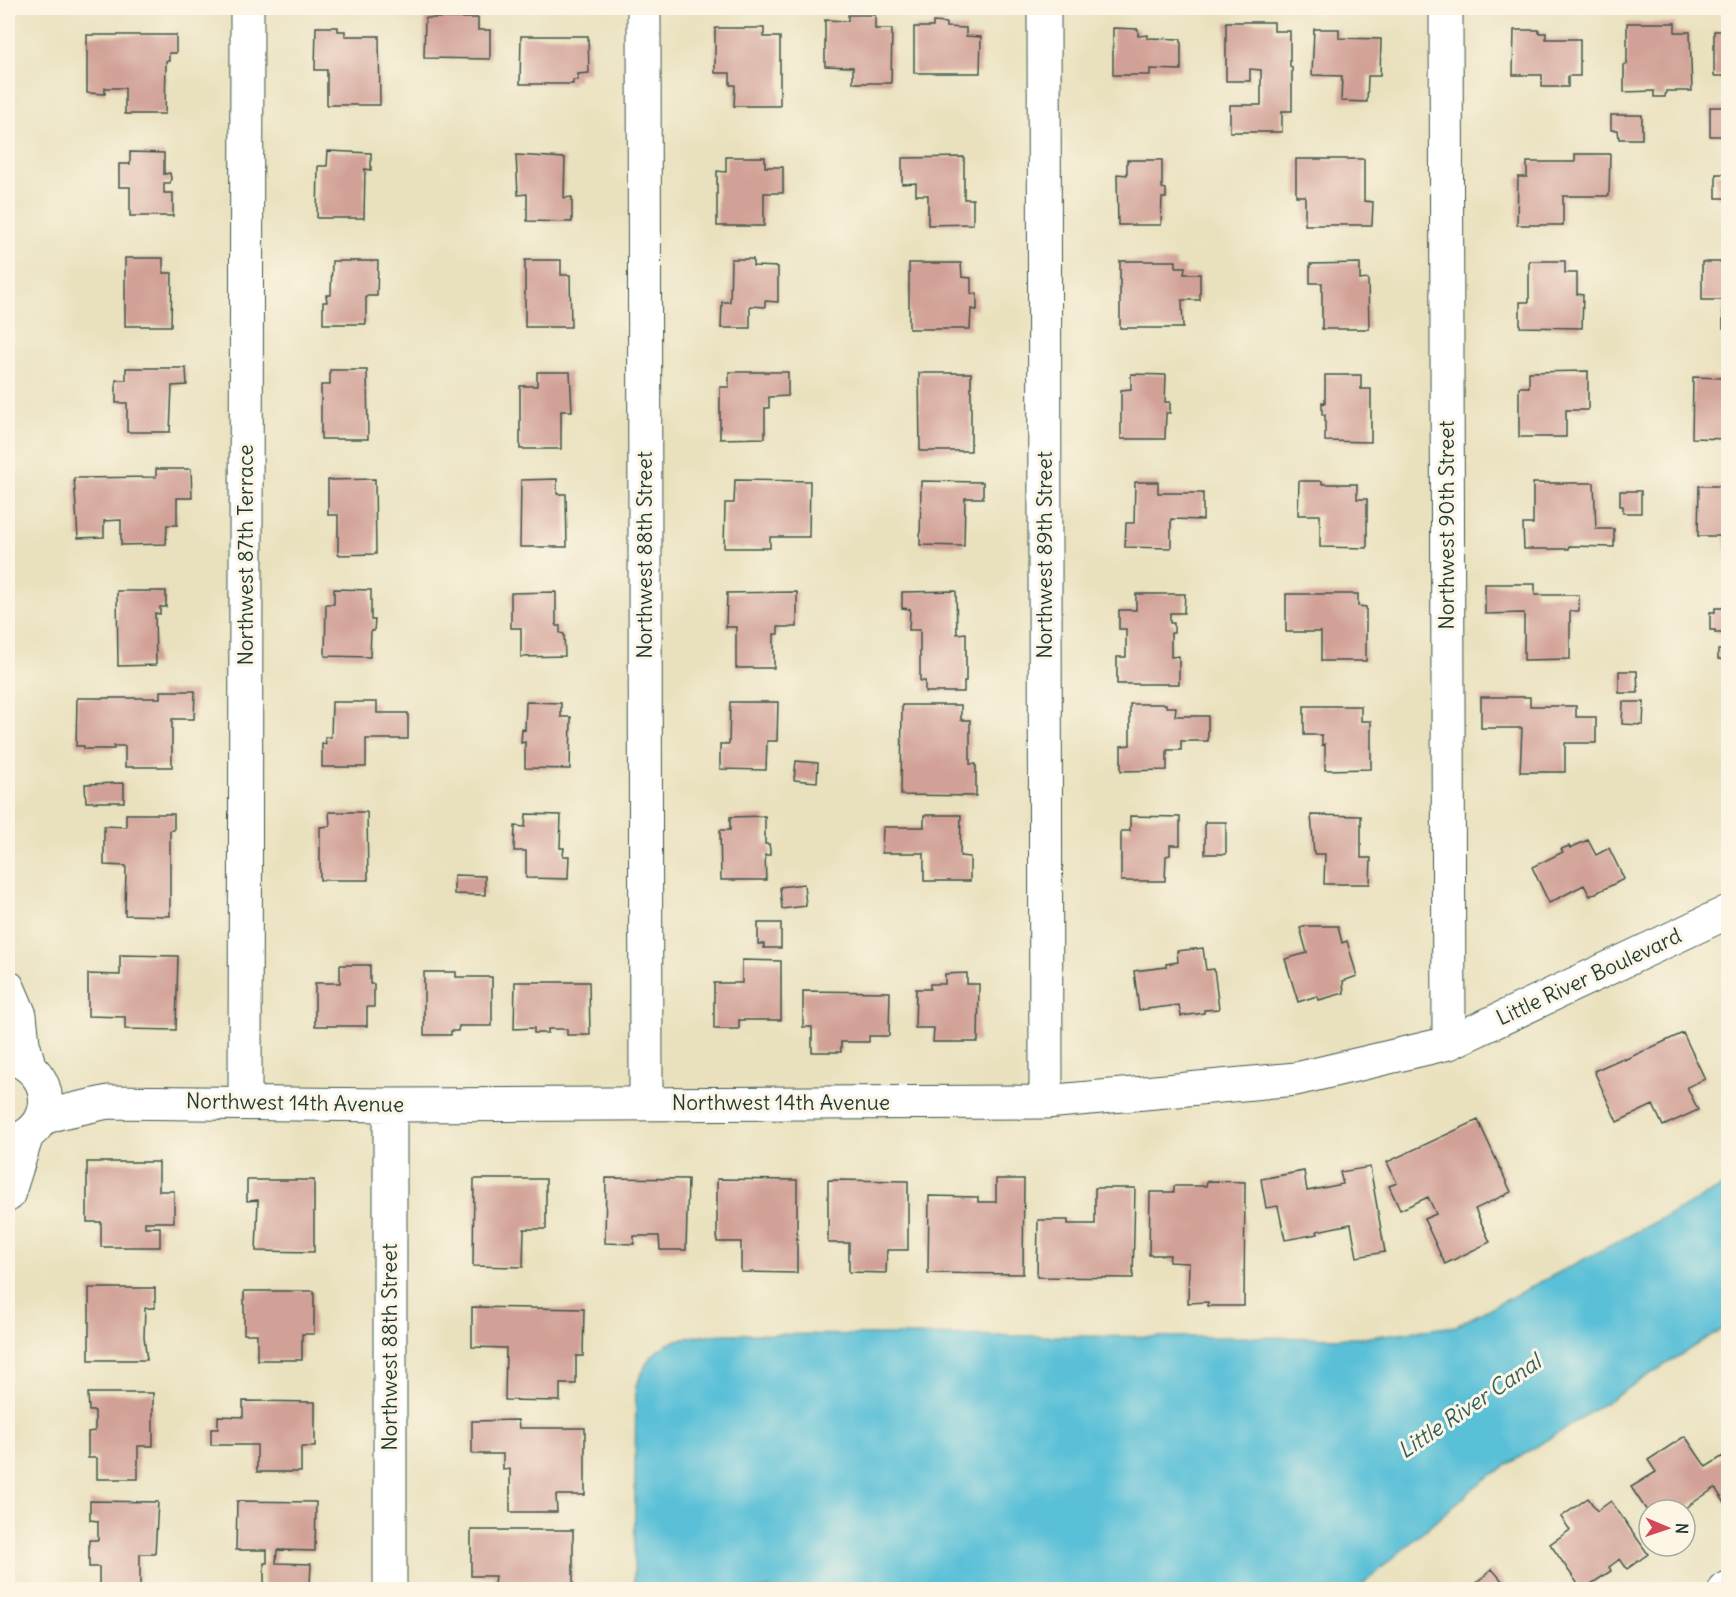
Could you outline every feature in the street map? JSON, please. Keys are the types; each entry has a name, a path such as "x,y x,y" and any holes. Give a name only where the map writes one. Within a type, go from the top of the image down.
{"street":[{"name":"Northwest 87th Terrace","path":"245,1102 247,8"},
{"name":"Northwest 88th Street","path":"644,8 646,1103"},
{"name":"Northwest 89th Street","path":"1044,8 1046,1102"},
{"name":"Northwest 90th Street","path":"1446,8 1449,1043"},
{"name":"Little River Boulevard","path":"1449,1043 1728,912"},
{"path":"8,987 20,1015 26,1067 45,1093 45,1106 25,1132 8,1195"},
{"name":"Northwest 14th Avenue","path":"25,1132 58,1113 108,1102 390,1105 1046,1102 1296,1079 1449,1043"},
{"name":"Northwest 14th Avenue","path":"26,1067 108,1102"},
{"name":"Northwest 88th Street","path":"390,1105 390,1590"}],"water":[{"name":"Little River Canal","path":"1728,1184 1728,1326 1482,1481 1357,1589 634,1589 636,1386 652,1356 660,1348 680,1339 701,1335 734,1334 1360,1338 1456,1326"}],"building":[{"path":"848,15 875,15 875,29 892,29 891,83 853,83 853,67 825,66 825,20 848,21"},
{"path":"425,18 478,18 478,30 490,30 490,59 424,58"},
{"path":"933,22 946,23 946,27 966,28 966,36 981,37 980,73 914,73 914,27 933,27"},
{"path":"1226,22 1274,22 1274,31 1290,31 1292,111 1282,111 1282,132 1230,132 1230,105 1261,105 1261,70 1250,69 1250,81 1226,81"},
{"path":"1627,23 1675,23 1675,32 1690,32 1692,91 1666,91 1665,97 1654,97 1654,91 1624,92"},
{"path":"316,27 338,27 338,31 345,31 345,36 379,36 380,105 327,105 327,70 315,70"},
{"path":"715,28 764,28 764,37 780,37 780,106 734,106 735,85 730,85 730,73 715,73"},
{"path":"1113,28 1138,29 1138,36 1148,35 1147,38 1181,39 1181,70 1150,69 1150,75 1113,75"},
{"path":"1314,29 1339,29 1339,38 1381,39 1380,76 1368,76 1367,102 1341,101 1342,76 1312,75"},
{"path":"1514,30 1539,30 1539,33 1546,33 1546,39 1580,39 1580,76 1568,76 1568,87 1542,87 1542,75 1513,75"},
{"path":"1714,31 1728,31 1728,76 1714,76"},
{"path":"87,35 176,35 176,53 169,53 169,61 166,61 165,114 125,114 125,88 105,88 105,94 87,93"},
{"path":"521,36 588,36 589,73 578,74 578,80 573,80 573,84 520,84"},
{"path":"1710,107 1728,107 1728,136 1710,136"},
{"path":"1611,115 1642,115 1642,139 1619,139 1618,130 1611,130"},
{"path":"328,151 371,153 371,170 365,169 364,218 317,218 318,166 327,166"},
{"path":"130,152 164,153 164,174 170,173 171,178 170,183 164,183 164,193 173,193 173,216 130,216 130,187 119,187 119,164 130,164"},
{"path":"1575,154 1610,154 1609,196 1563,196 1563,225 1517,225 1518,177 1527,177 1527,162 1575,162"},
{"path":"516,155 565,158 564,198 572,197 572,222 527,221 527,194 518,195"},
{"path":"726,157 765,157 765,167 783,167 783,193 764,193 764,226 717,226 717,171 726,172"},
{"path":"964,157 964,199 973,199 973,224 928,225 928,195 916,195 916,183 902,184 902,158"},
{"path":"1296,159 1364,159 1364,201 1373,202 1372,225 1305,225 1305,196 1296,196"},
{"path":"1127,160 1162,160 1162,188 1166,189 1166,198 1162,198 1161,225 1118,225 1117,174 1127,175"},
{"path":"1716,174 1728,174 1728,198 1716,198"},
{"path":"125,258 163,258 163,273 172,273 171,326 125,326"},
{"path":"731,259 753,259 753,266 778,267 778,302 765,301 765,307 750,306 750,328 721,328 722,302 730,302"},
{"path":"525,260 561,260 561,275 570,275 571,327 525,327"},
{"path":"332,261 378,261 377,296 366,296 366,324 323,324 323,302 327,302 326,295 331,295"},
{"path":"1120,261 1176,261 1176,267 1185,267 1184,274 1200,274 1200,300 1182,300 1183,328 1120,328"},
{"path":"1529,261 1565,261 1565,273 1577,273 1577,294 1583,295 1582,328 1520,327 1520,302 1529,302"},
{"path":"1702,262 1728,262 1728,328 1723,328 1723,300 1702,300"},
{"path":"909,263 961,263 962,277 971,278 971,294 977,293 977,310 971,309 970,329 909,329"},
{"path":"1360,263 1360,280 1368,279 1369,329 1322,329 1322,283 1310,283 1310,264"},
{"path":"1723,366 1728,366 1728,439 1692,438 1693,377 1723,378"},
{"path":"126,368 186,368 187,385 172,386 170,432 127,432 127,403 116,403 116,380 126,380"},
{"path":"330,370 367,370 368,439 321,439 321,385 330,385"},
{"path":"1588,371 1588,410 1566,410 1566,437 1519,437 1519,387 1529,387 1529,372"},
{"path":"537,372 570,372 572,411 561,411 561,449 520,449 520,386 537,386"},
{"path":"729,372 788,372 788,396 769,397 769,408 765,408 765,438 720,439 720,387 729,387"},
{"path":"919,373 971,373 971,451 920,451"},
{"path":"1131,374 1166,375 1165,402 1170,402 1170,413 1166,413 1165,439 1121,439 1121,390 1131,389"},
{"path":"1325,375 1361,375 1361,389 1371,389 1371,442 1325,441 1325,415 1322,415 1322,402 1325,403"},
{"path":"156,469 191,469 192,498 177,498 177,525 167,525 166,544 121,545 121,520 104,521 104,537 78,538 74,478 156,477"},
{"path":"375,479 376,554 338,555 338,515 328,515 328,480"},
{"path":"557,479 557,494 566,494 567,547 520,547 521,480"},
{"path":"735,480 810,481 809,537 770,537 770,548 724,548 725,503 734,503"},
{"path":"921,481 983,482 983,498 965,498 964,546 920,545"},
{"path":"1299,481 1322,481 1322,484 1357,484 1357,499 1367,499 1367,548 1320,547 1320,515 1298,515"},
{"path":"1135,482 1158,482 1158,493 1203,493 1203,520 1171,519 1171,548 1125,547 1126,523 1134,523"},
{"path":"1533,483 1594,483 1596,529 1614,529 1614,547 1569,546 1569,549 1524,549 1523,524 1533,524"},
{"path":"1699,486 1728,486 1728,550 1725,550 1725,536 1698,536"},
{"path":"1620,491 1641,491 1641,513 1623,513 1623,506 1620,506"},
{"path":"1485,584 1535,584 1535,595 1579,595 1579,611 1570,611 1570,659 1524,660 1524,613 1485,614"},
{"path":"334,589 371,590 371,620 375,620 374,631 371,631 370,657 325,656 326,604 334,604"},
{"path":"117,591 166,591 166,607 160,607 160,614 155,613 156,665 118,666"},
{"path":"956,591 957,634 966,633 964,692 925,692 925,681 920,681 920,630 909,630 910,609 902,608 902,592"},
{"path":"556,592 556,626 560,626 560,633 564,634 565,656 521,657 521,628 511,628 511,593"},
{"path":"797,592 797,627 778,627 778,634 774,634 774,668 736,668 736,627 726,627 727,593"},
{"path":"1136,594 1185,594 1184,613 1170,613 1170,623 1174,623 1174,633 1171,633 1171,657 1179,656 1179,684 1117,684 1117,657 1126,657 1126,629 1119,629 1119,610 1136,610"},
{"path":"1286,594 1358,594 1358,606 1366,607 1366,661 1321,661 1321,632 1286,632"},
{"path":"1715,608 1728,608 1728,662 1718,659 1718,650 1726,650 1726,633 1715,633 1715,630 1710,630 1710,612 1715,612"},
{"path":"1619,671 1637,671 1638,693 1619,693"},
{"path":"160,691 195,691 194,719 172,719 172,767 125,767 125,746 114,746 114,749 84,749 84,746 76,746 77,698 160,698"},
{"path":"1481,697 1530,697 1530,706 1576,706 1576,717 1596,717 1596,743 1565,743 1565,772 1520,772 1522,728 1481,728"},
{"path":"332,702 377,702 377,713 408,713 408,739 366,739 366,767 322,767 322,743 326,744 325,737 331,737"},
{"path":"526,702 561,703 561,717 571,717 570,769 525,768 525,742 521,743 522,729 525,730"},
{"path":"730,702 778,702 777,741 767,741 766,770 720,769 720,744 729,744"},
{"path":"1623,702 1644,702 1643,725 1622,724"},
{"path":"1130,704 1166,704 1166,707 1176,707 1175,716 1208,716 1208,741 1181,741 1181,750 1167,750 1167,770 1121,771 1121,746 1130,745"},
{"path":"902,705 961,705 961,720 970,720 970,764 976,764 976,796 901,795"},
{"path":"1304,706 1361,706 1361,721 1371,721 1371,769 1325,770 1325,744 1322,745 1322,735 1304,735"},
{"path":"796,761 818,763 817,782 794,780"},
{"path":"124,783 124,802 86,802 85,784"},
{"path":"329,812 367,812 368,880 320,880 320,827 330,826"},
{"path":"126,814 174,814 174,830 170,830 170,916 125,915 126,866 104,865 104,826 126,827"},
{"path":"526,814 561,815 560,848 564,848 563,856 569,856 568,879 526,878 526,851 514,851 515,826 525,827"},
{"path":"924,815 961,815 960,856 970,857 970,881 924,881 924,853 882,853 883,827 924,827"},
{"path":"1311,815 1361,816 1361,858 1371,858 1370,884 1324,884 1325,854 1314,854"},
{"path":"765,816 765,844 769,844 770,850 770,855 765,855 766,880 721,880 720,830 730,830 730,817"},
{"path":"1130,816 1180,817 1180,845 1170,845 1170,855 1166,856 1165,881 1121,881 1121,831 1130,831"},
{"path":"1205,822 1226,822 1226,854 1205,854"},
{"path":"1588,840 1596,855 1609,848 1624,879 1590,896 1584,885 1549,903 1532,867 1563,852 1561,849 1569,846 1570,848"},
{"path":"454,875 485,876 485,895 454,894"},
{"path":"804,884 806,906 782,909 780,887"},
{"path":"758,923 781,923 781,948 764,948 764,944 758,944"},
{"path":"1338,926 1342,943 1347,941 1357,976 1343,981 1344,993 1319,1000 1317,996 1298,1002 1285,959 1307,953 1300,928"},
{"path":"1203,948 1206,970 1214,969 1219,1009 1181,1016 1179,1005 1139,1010 1134,971 1166,967 1166,964 1178,962 1177,951"},
{"path":"120,955 178,956 176,1030 125,1029 125,1017 88,1016 88,974 120,975"},
{"path":"742,960 781,961 781,1020 739,1020 739,1029 714,1029 714,983 742,983"},
{"path":"340,965 370,965 370,984 374,984 374,1007 367,1007 367,1026 315,1026 315,983 340,983"},
{"path":"424,972 456,972 456,977 492,977 492,1026 459,1026 458,1031 451,1031 451,1035 424,1035"},
{"path":"967,973 967,984 979,984 978,1042 933,1042 934,1028 915,1028 916,989 930,989 930,984 945,984 945,974"},
{"path":"515,982 589,982 590,1035 567,1035 567,1029 548,1029 548,1033 534,1033 534,1028 514,1029"},
{"path":"803,991 890,992 889,1036 869,1036 869,1042 841,1042 841,1052 812,1052 812,1027 803,1027"},
{"path":"1683,1033 1705,1079 1687,1087 1698,1110 1663,1126 1653,1105 1617,1122 1594,1071"},
{"path":"1478,1120 1511,1192 1475,1209 1490,1242 1445,1264 1424,1219 1436,1214 1428,1197 1400,1210 1389,1186 1397,1183 1387,1162"},
{"path":"87,1162 159,1162 159,1191 174,1191 174,1222 145,1222 145,1227 160,1227 160,1247 101,1247 101,1222 87,1222"},
{"path":"1370,1167 1385,1252 1357,1257 1351,1224 1317,1231 1318,1234 1285,1240 1278,1206 1266,1208 1261,1179 1304,1171 1307,1191 1343,1184 1340,1172"},
{"path":"606,1178 688,1179 686,1250 660,1250 659,1236 634,1236 634,1244 605,1243"},
{"path":"474,1179 546,1179 546,1229 524,1229 523,1267 473,1266"},
{"path":"717,1179 797,1180 797,1273 741,1272 741,1242 717,1242"},
{"path":"996,1179 1024,1179 1023,1274 928,1273 929,1196 978,1197 978,1202 996,1202"},
{"path":"247,1180 314,1180 314,1252 256,1251 258,1200 247,1201"},
{"path":"828,1180 908,1181 908,1250 887,1250 886,1273 849,1272 849,1243 828,1243"},
{"path":"1207,1181 1245,1182 1244,1306 1208,1306 1208,1302 1188,1303 1189,1263 1169,1262 1170,1255 1149,1255 1150,1192 1174,1192 1174,1186 1206,1186"},
{"path":"1095,1188 1135,1188 1133,1278 1037,1277 1038,1220 1068,1220 1068,1224 1095,1224"},
{"path":"89,1288 155,1288 155,1308 145,1308 144,1337 147,1360 89,1360"},
{"path":"244,1291 314,1291 314,1334 302,1334 302,1360 257,1360 257,1334 244,1334"},
{"path":"472,1307 584,1309 583,1356 576,1356 576,1384 560,1384 560,1401 505,1400 506,1348 472,1347"},
{"path":"88,1393 153,1393 153,1446 138,1446 138,1479 97,1479 97,1458 88,1458 88,1432 95,1431 95,1411 89,1411"},
{"path":"243,1401 315,1402 315,1447 301,1447 301,1472 257,1472 257,1445 211,1445 211,1429 218,1429 218,1416 243,1417"},
{"path":"518,1420 519,1428 585,1428 585,1495 556,1495 557,1512 510,1512 510,1469 503,1470 503,1454 472,1454 472,1421"},
{"path":"1685,1436 1706,1467 1723,1456 1728,1464 1728,1501 1725,1503 1715,1488 1697,1500 1697,1498 1638,1498 1631,1487 1656,1472 1648,1460"},
{"path":"1588,1498 1597,1511 1611,1501 1637,1538 1637,1558 1642,1558 1627,1569 1620,1559 1609,1567 1611,1571 1582,1590 1550,1544 1570,1530 1561,1517"},
{"path":"90,1501 158,1502 155,1554 140,1554 140,1589 99,1588 99,1567 89,1567 89,1540 98,1540 98,1521 90,1520"},
{"path":"237,1501 316,1502 315,1551 277,1550 276,1563 311,1564 310,1586 264,1586 264,1563 267,1563 267,1550 236,1550"},
{"path":"471,1530 573,1530 573,1590 487,1590 487,1585 494,1585 495,1576 471,1576"},
{"path":"1492,1569 1510,1590 1469,1590"}]}
